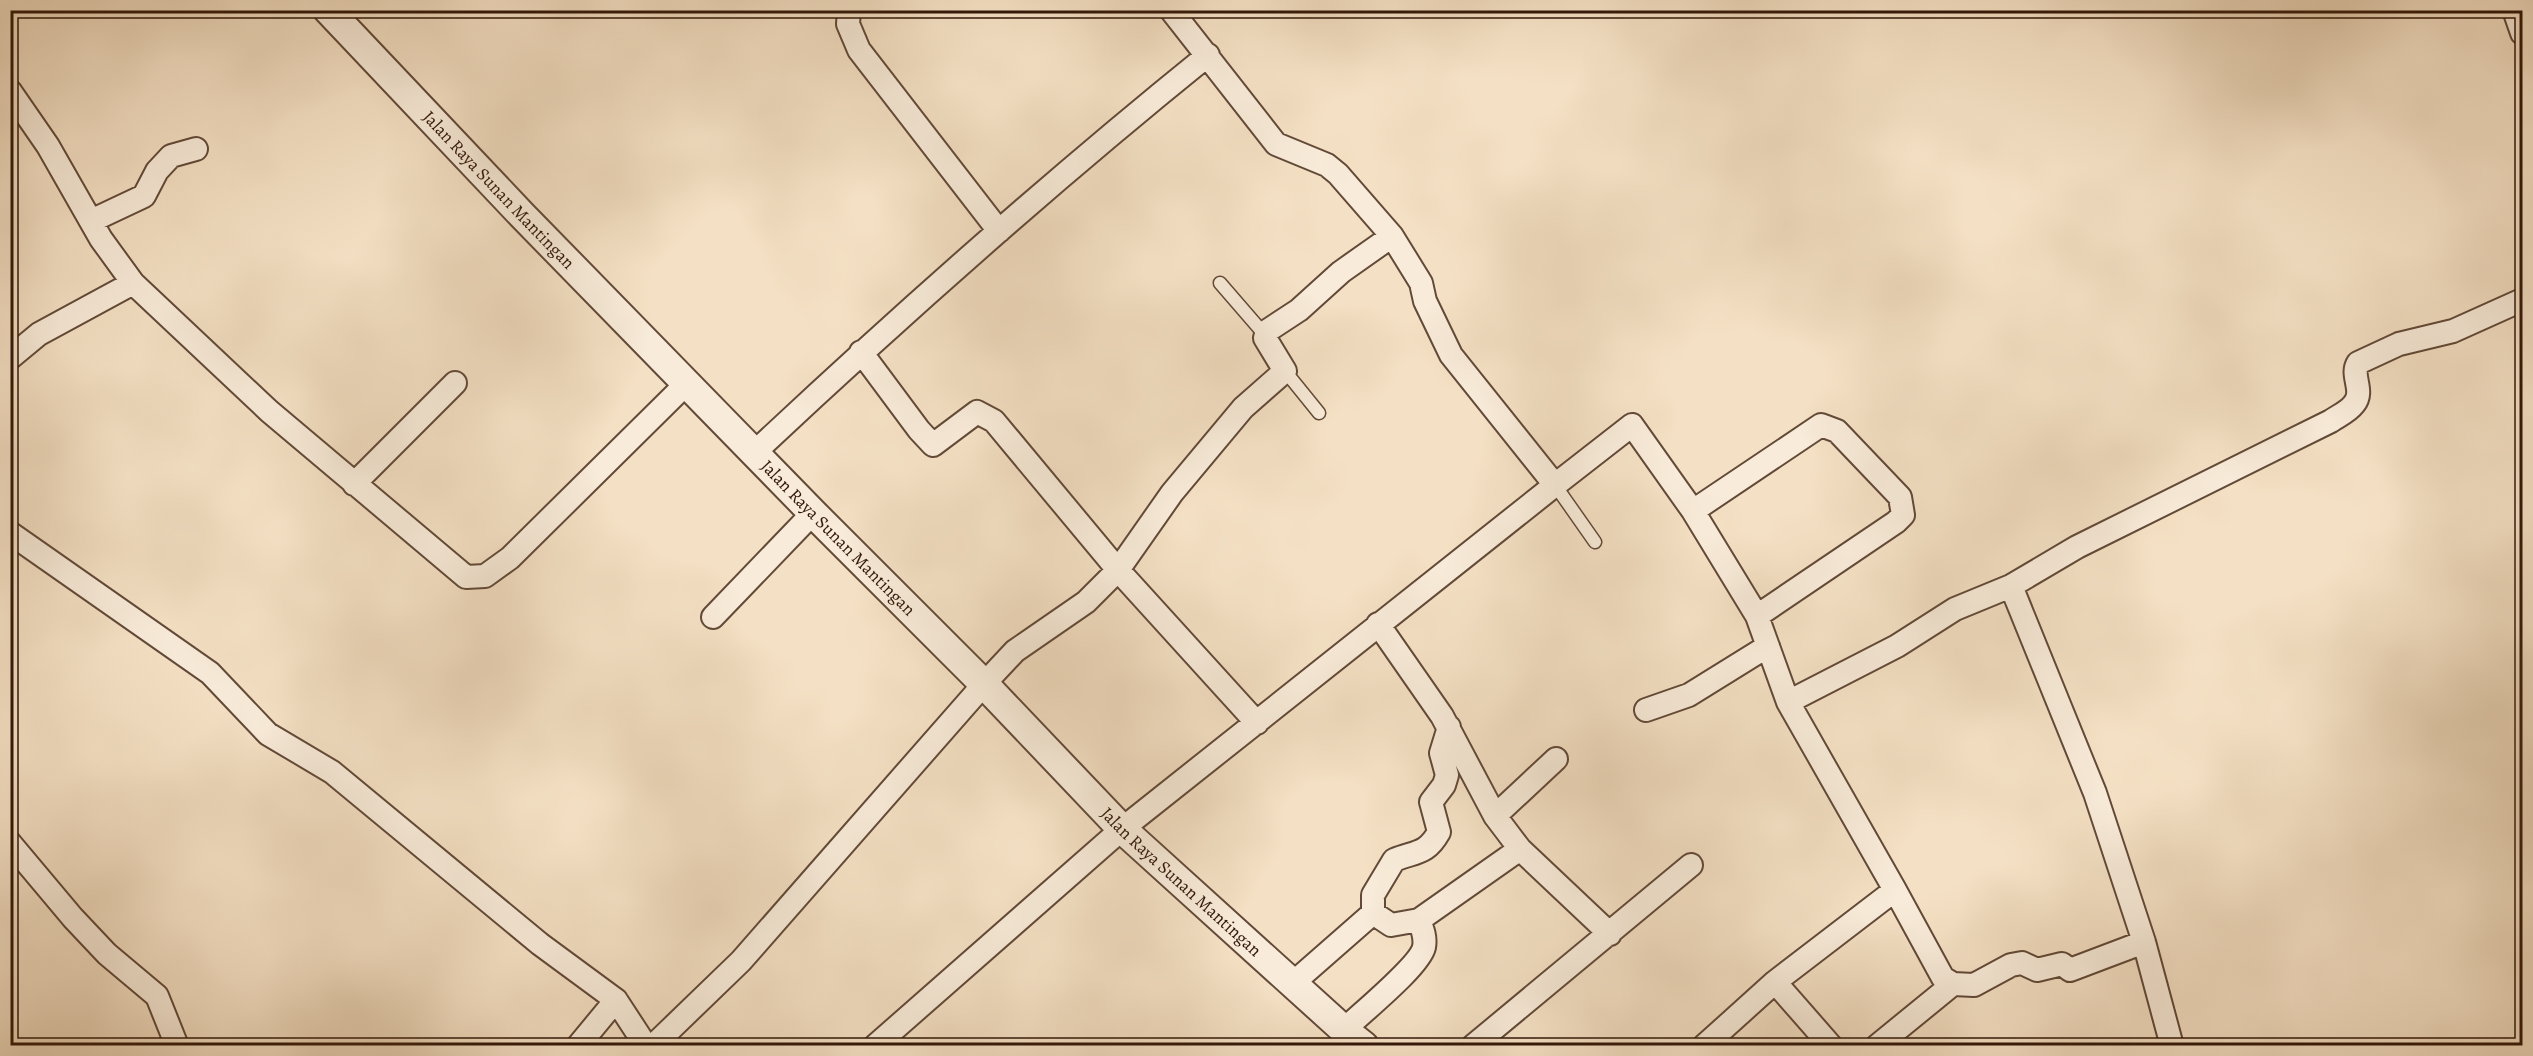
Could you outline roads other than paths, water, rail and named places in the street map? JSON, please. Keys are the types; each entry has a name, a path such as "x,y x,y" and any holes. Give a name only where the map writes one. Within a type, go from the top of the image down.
{"street":[{"name":"Jalan Raya Sunan Mantingan","path":"328,10 687,384 984,684 1122,829 1354,1038"},
{"path":"849,10 848,24 859,50 999,231"},
{"path":"1171,10 1276,144 1327,165 1338,174 1392,236 1421,283 1425,301 1451,355 1555,485"},
{"path":"2514,10 2523,33"},
{"path":"755,452 861,352 1095,146 1208,55"},
{"path":"10,91 48,146 91,222 133,283 269,411 457,572 472,579 485,576 510,558 687,384"},
{"path":"91,222 144,196 157,171 171,156 196,149"},
{"path":"653,1046 741,961 1015,651 1086,602 1118,570 1172,493 1236,416 1285,371 1265,335 1271,327 1299,310 1341,272 1392,236"},
{"path":"10,358 39,334 133,283"},
{"path":"1788,702 1897,646 1955,609 2011,586 2077,546 2331,422 2356,402 2360,393 2355,370 2358,363 2399,344 2453,331 2523,300"},
{"path":"861,352 919,430 933,445 976,412 994,422 1118,570 1257,723"},
{"path":"354,484 456,383"},
{"path":"875,1046 1122,829 1632,425 1693,511 1757,616 1788,702 1943,978 1953,984 1974,985 2011,965 2022,963 2037,969 2062,964 2070,970 2144,942"},
{"path":"1693,511 1821,425 1838,431 1900,497 1903,515 1896,522 1757,616"},
{"path":"713,617 813,513"},
{"path":"10,533 210,673 268,734 332,772 540,944 616,1000 646,1046"},
{"path":"2011,586 2095,793 2144,942 2172,1046"},
{"path":"1378,624 1449,727 1495,816 1520,849 1610,934"},
{"path":"1646,710 1689,695 1768,646"},
{"path":"1373,913 1372,895 1394,860 1421,853 1431,845 1440,832 1431,802 1444,785 1446,775 1441,753 1449,727"},
{"path":"1495,816 1556,759"},
{"path":"10,843 73,918 107,954 157,996 177,1046"},
{"path":"1373,913 1392,925 1419,920 1520,849"},
{"path":"1473,1046 1691,865"},
{"path":"1704,1046 1775,982 1895,890"},
{"path":"1292,984 1373,913"},
{"path":"1354,1038 1423,951 1425,935 1419,920"},
{"path":"1775,982 1831,1046"},
{"path":"1877,1046 1953,984"},
{"path":"578,1046 616,1000"}],"lane":[{"path":"1220,284 1265,335"},
{"path":"1285,371 1319,413"},
{"path":"1555,485 1595,542"}]}
